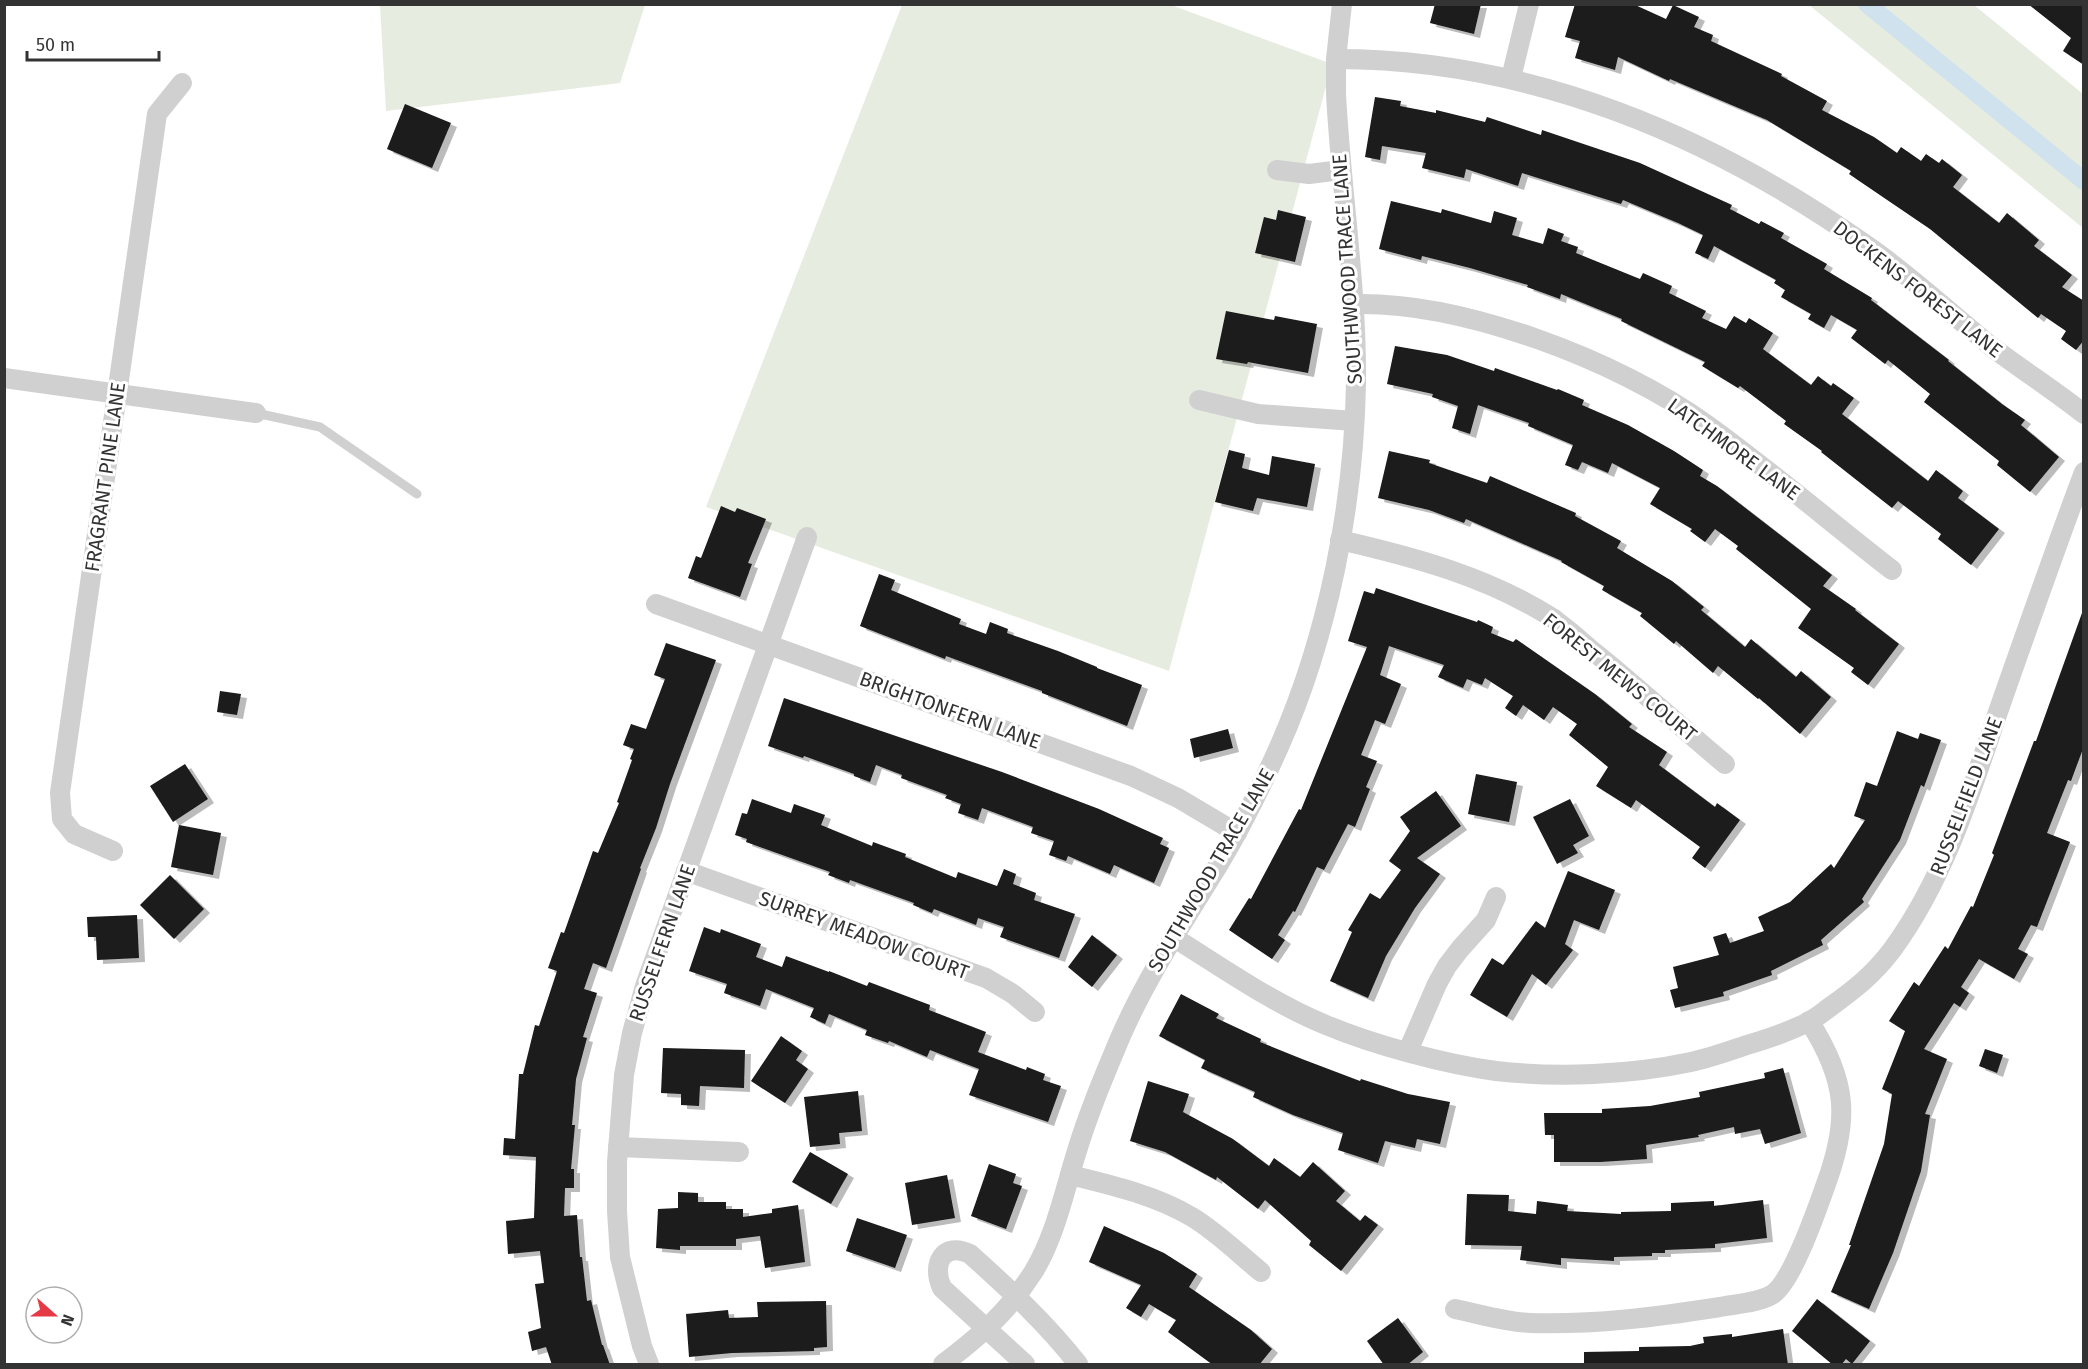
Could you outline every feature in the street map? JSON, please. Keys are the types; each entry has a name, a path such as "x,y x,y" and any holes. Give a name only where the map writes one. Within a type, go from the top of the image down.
{"street":[{"name":"SOUTHWOOD TRACE LANE","path":"943,1365 988,1330 1036,1268 1054,1225 1100,1084 1121,1036 1173,937 1237,833 1280,744 1298,698 1322,622 1340,540 1356,384 1353,304 1341,170 1336,59 1342,4"},
{"path":"1511,78 1529,4"},
{"name":"DOCKENS FOREST LANE","path":"1336,59 1423,64 1511,78 1561,92 1657,126 1703,147 1796,199 1884,258 1993,348 2084,414"},
{"name":"FRAGRANT PINE LANE","path":"113,851 74,834 62,819 60,793 157,114 182,83"},
{"path":"1276,170 1309,174 1341,170"},
{"name":"LATCHMORE LANE","path":"1353,304 1374,303 1425,309 1498,326 1537,339 1620,374 1667,399 1705,423 1892,570"},
{"path":"4,378 256,413"},
{"path":"1198,400 1258,414 1354,421"},
{"name":"RUSSELFIELD LANE","path":"1173,937 1288,1008 1347,1033 1453,1063 1498,1071 1546,1074 1647,1069 1695,1061 1764,1040 1809,1022 1863,984 1878,968 1904,932 1938,873 1957,829 2047,570 2084,472"},
{"name":"RUSSELFERN LANE","path":"649,1365 642,1346 620,1257 617,1211 618,1147 624,1075 632,1033 645,986 807,537"},
{"name":"FOREST MEWS COURT","path":"1340,540 1436,565 1497,589 1556,620 1725,764"},
{"name":"BRIGHTONFERN LANE","path":"656,604 1131,776 1178,798 1237,833"},
{"name":"SURREY MEADOW COURT","path":"686,871 986,978 1035,1012"},
{"path":"1408,1051 1447,966 1486,920 1496,897"},
{"path":"1455,1309 1528,1323 1609,1321 1667,1316 1757,1300 1773,1294 1784,1282 1792,1267 1827,1182 1840,1138 1841,1097 1832,1062 1809,1022"},
{"path":"618,1147 739,1152"},
{"path":"1070,1175 1117,1186 1156,1200 1192,1217 1261,1272"},
{"path":"1025,1365 942,1288 937,1278 936,1266 941,1257 949,1252 962,1250 970,1254 1017,1295 1078,1365"}],"lane":[{"path":"256,413 320,427 417,494"}],"shaded area":[{"path":"380,5 645,5 620,83 386,111"},
{"path":"902,5 1171,5 1332,64 1169,671 706,507"},
{"path":"1809,5 1974,5 2083,94 2083,228"}],"building":[{"path":"1435,4 1481,4 1474,34 1430,23"},
{"path":"1575,4 1633,4 1666,19 1673,5 1699,17 1694,27 1713,35 1711,41 1782,74 1781,76 1827,101 1822,110 1874,137 1897,153 1901,147 1921,161 1926,154 1939,163 1942,159 1962,175 1953,187 1999,223 2007,213 2039,240 2034,246 2072,275 2062,287 2084,301 2084,340 2076,350 2061,339 2066,331 2041,314 2038,318 1930,229 1849,174 1851,171 1767,120 1670,79 1669,81 1618,57 1615,70 1575,58 1580,41 1565,37"},
{"path":"2028,4 2084,4 2084,65 2063,51 2071,38"},
{"path":"1375,97 1401,101 1400,106 1436,113 1436,110 1485,122 1487,117 1541,135 1542,130 1640,163 1732,205 1730,209 1759,224 1761,221 1784,233 1781,238 1827,264 1824,269 1872,298 1871,300 2025,420 2021,425 2059,457 2030,492 1997,465 1999,461 1924,402 1930,394 1888,360 1885,364 1851,338 1857,330 1831,315 1824,328 1808,319 1811,314 1781,297 1785,290 1774,283 1776,280 1714,246 1708,259 1695,253 1703,235 1678,223 1623,200 1621,204 1522,173 1518,186 1466,169 1464,178 1422,168 1426,153 1382,146 1380,160 1365,157"},
{"path":"405,104 451,123 432,168 387,149"},
{"path":"1391,201 1441,213 1442,209 1491,223 1494,211 1517,218 1512,235 1543,244 1548,228 1564,234 1561,241 1578,247 1576,253 1640,279 1643,273 1672,286 1669,293 1706,311 1702,318 1726,329 1734,316 1746,323 1749,318 1773,333 1763,349 1811,385 1818,376 1831,386 1833,383 1854,398 1842,414 1928,481 1936,470 1963,491 1958,498 1999,529 1971,565 1938,539 1941,534 1898,501 1892,508 1822,451 1784,424 1786,421 1740,386 1738,388 1702,366 1705,362 1621,321 1622,319 1561,294 1560,299 1527,287 1528,285 1470,268 1422,256 1421,260 1379,249"},
{"path":"1278,210 1306,217 1295,262 1255,253 1264,217 1276,220"},
{"path":"1226,311 1274,320 1275,316 1317,324 1308,373 1248,362 1247,364 1216,359"},
{"path":"1395,346 1447,355 1558,389 1584,400 1582,405 1628,425 1674,451 1703,470 1700,476 1717,486 1832,575 1823,586 1899,644 1868,685 1851,672 1854,668 1798,628 1811,609 1736,549 1738,546 1715,529 1705,542 1690,531 1692,529 1650,504 1660,488 1612,463 1608,473 1582,462 1578,470 1565,465 1573,445 1528,426 1529,423 1478,405 1470,434 1452,428 1458,406 1432,397 1433,394 1387,384"},
{"path":"1229,450 1245,454 1242,468 1269,475 1272,456 1315,464 1307,507 1257,498 1253,511 1215,502"},
{"path":"1389,451 1430,460 1429,463 1487,483 1490,476 1576,513 1575,516 1621,541 1617,548 1672,581 1704,607 1701,610 1745,647 1751,639 1796,677 1801,671 1831,697 1800,734 1718,666 1713,673 1676,641 1674,644 1640,616 1642,613 1602,590 1604,586 1562,561 1466,519 1464,523 1429,510 1378,498"},
{"path":"721,506 735,512 737,508 766,519 748,563 752,564 740,597 688,578 696,556 701,558"},
{"path":"879,574 895,580 891,590 961,619 959,624 986,634 990,622 1008,629 1007,633 1142,685 1127,726 1042,693 1042,691 946,656 945,659 860,626"},
{"path":"1376,588 1477,622 1478,620 1493,627 1491,633 1513,642 1516,639 1595,694 1632,724 1629,727 1667,752 1659,765 1715,807 1717,803 1740,820 1705,868 1692,858 1700,847 1636,800 1631,808 1596,786 1608,767 1569,735 1577,724 1553,707 1544,720 1523,705 1516,716 1505,708 1513,696 1485,678 1482,685 1467,679 1463,688 1438,677 1444,665 1389,646 1380,675 1401,684 1385,724 1375,720 1361,755 1377,761 1366,787 1370,789 1355,827 1348,824 1324,870 1317,867 1295,912 1293,911 1278,935 1285,940 1272,959 1229,930 1249,898 1251,899 1299,809 1301,810 1367,647 1348,641 1364,591 1374,594"},
{"path":"2082,613 2084,614 2084,746 2047,833 2070,842 2037,927 2031,925 2018,949 2028,954 2014,979 1979,959 1961,987 1969,993 1960,1007 1954,1003 1924,1049 1947,1059 1925,1114 1930,1115 1921,1171 1893,1253 1869,1309 1831,1292 1851,1245 1849,1245 1884,1144 1892,1094 1882,1089 1905,1031 1889,1021 1914,982 1919,986 1945,946 1948,949 1971,906 1973,907"},
{"path":"666,643 716,660 606,968 593,963 584,989 597,993 583,1037 587,1038 576,1079 571,1169 574,1169 574,1188 565,1188 564,1216 577,1215 580,1257 582,1257 587,1301 591,1300 602,1345 610,1365 552,1365 546,1347 532,1351 528,1332 541,1328 535,1284 544,1283 540,1251 508,1254 506,1221 534,1218 536,1157 503,1155 504,1138 515,1139 519,1074 523,1074 535,1025 539,1026 557,971 548,968 561,932 564,933 593,851 598,853 619,803 617,802 634,749 623,745 631,724 646,729 665,679 654,675"},
{"path":"220,691 241,694 237,715 217,712"},
{"path":"784,698 1002,772 1099,809 1163,838 1160,844 1169,848 1154,883 1114,865 1110,874 1068,856 1066,861 1049,855 1054,841 1031,833 1033,827 982,808 978,820 958,813 961,804 945,798 947,795 901,778 902,775 876,765 870,782 804,756 803,758 768,746"},
{"path":"1228,729 1233,748 1194,758 1190,739"},
{"path":"1897,731 1918,739 1920,733 1941,740 1924,787 1921,785 1900,840 1862,899 1864,902 1821,940 1823,945 1771,971 1772,975 1723,992 1724,996 1675,1008 1670,990 1678,988 1673,967 1719,955 1713,937 1726,933 1730,943 1764,931 1758,917 1790,902 1831,864 1834,868 1865,820 1854,816 1866,782 1877,786"},
{"path":"185,764 208,799 173,822 150,786"},
{"path":"1476,774 1517,782 1509,822 1468,814"},
{"path":"1436,791 1461,826 1417,858 1440,874 1415,908 1386,956 1368,998 1330,981 1352,932 1348,930 1370,893 1380,899 1401,870 1389,861 1410,831 1400,817"},
{"path":"752,799 791,813 794,804 825,815 821,825 872,846 873,842 906,854 905,857 956,878 958,872 997,886 1004,869 1016,874 1013,884 1036,893 1034,900 1075,914 1059,958 1000,937 1004,927 978,918 976,925 934,909 932,913 913,905 914,903 850,880 849,883 828,875 830,872 746,842 747,839 735,835 742,813 747,814"},
{"path":"1570,799 1589,836 1573,845 1578,853 1557,864 1533,817"},
{"path":"179,825 221,833 213,875 171,867"},
{"path":"1568,871 1615,890 1599,930 1574,920 1565,944 1573,950 1546,985 1532,974 1507,1017 1470,995 1492,958 1503,965 1536,921 1545,928"},
{"path":"170,875 204,909 174,939 140,905"},
{"path":"137,915 139,958 97,960 96,937 88,937 87,917"},
{"path":"704,927 720,933 721,929 761,944 756,957 782,967 786,956 867,986 869,982 930,1005 929,1010 986,1032 978,1052 1026,1070 1027,1067 1045,1074 1043,1080 1061,1086 1048,1122 969,1095 979,1069 930,1050 927,1057 889,1041 888,1043 865,1035 867,1030 829,1014 825,1024 810,1017 814,1008 766,989 760,1006 724,993 727,984 689,971"},
{"path":"1092,935 1117,955 1092,987 1068,967"},
{"path":"1181,994 1219,1014 1216,1018 1261,1039 1260,1042 1302,1059 1360,1081 1361,1079 1408,1094 1450,1102 1440,1144 1417,1139 1415,1148 1385,1141 1378,1163 1338,1150 1343,1133 1293,1115 1253,1097 1255,1092 1201,1068 1205,1060 1159,1036"},
{"path":"781,1036 802,1051 796,1060 808,1069 785,1103 751,1081"},
{"path":"663,1048 745,1050 744,1088 700,1086 699,1106 681,1105 681,1094 661,1093"},
{"path":"1985,1049 2003,1055 1997,1073 1979,1066"},
{"path":"1783,1068 1801,1133 1765,1144 1760,1129 1735,1134 1734,1127 1698,1135 1699,1137 1646,1145 1647,1159 1554,1162 1554,1135 1545,1135 1544,1113 1602,1113 1602,1109 1650,1106 1700,1097 1699,1092 1765,1078 1764,1073"},
{"path":"1148,1081 1189,1094 1183,1112 1233,1139 1269,1166 1274,1158 1300,1177 1313,1162 1345,1191 1336,1201 1360,1221 1365,1215 1378,1225 1341,1271 1309,1245 1311,1241 1265,1200 1258,1209 1217,1177 1216,1180 1165,1152 1130,1141"},
{"path":"858,1091 862,1131 839,1133 840,1144 810,1147 804,1097"},
{"path":"810,1152 848,1174 831,1204 792,1182"},
{"path":"989,1164 1016,1174 1013,1183 1022,1186 1006,1229 971,1216"},
{"path":"947,1175 955,1218 912,1225 905,1183"},
{"path":"678,1192 698,1193 698,1202 726,1202 726,1209 743,1209 743,1217 772,1213 772,1209 798,1205 805,1262 765,1268 760,1236 736,1239 736,1246 680,1246 680,1250 656,1248 658,1209 678,1208"},
{"path":"1467,1194 1509,1195 1508,1211 1536,1214 1537,1201 1568,1205 1567,1211 1621,1214 1621,1212 1671,1211 1671,1203 1714,1201 1714,1206 1763,1200 1767,1238 1715,1244 1715,1248 1665,1250 1665,1253 1652,1253 1652,1256 1614,1257 1614,1261 1561,1258 1561,1265 1520,1260 1522,1246 1465,1245"},
{"path":"857,1218 907,1235 895,1268 846,1251"},
{"path":"1104,1226 1164,1253 1197,1274 1189,1287 1251,1330 1272,1349 1259,1365 1213,1365 1168,1332 1176,1320 1149,1304 1141,1317 1126,1308 1141,1285 1089,1262"},
{"path":"1817,1299 1870,1341 1852,1364 1846,1359 1841,1365 1833,1365 1792,1331"},
{"path":"826,1301 827,1347 814,1348 814,1351 732,1353 689,1357 686,1314 728,1310 729,1318 758,1317 757,1302"},
{"path":"1398,1318 1423,1352 1407,1365 1384,1365 1367,1341"},
{"path":"1783,1329 1788,1365 1584,1365 1584,1352 1639,1351 1639,1347 1690,1346 1704,1343 1703,1337 1732,1334 1732,1337"}],"waterway":[{"path":"1867,4 2084,181"}]}
